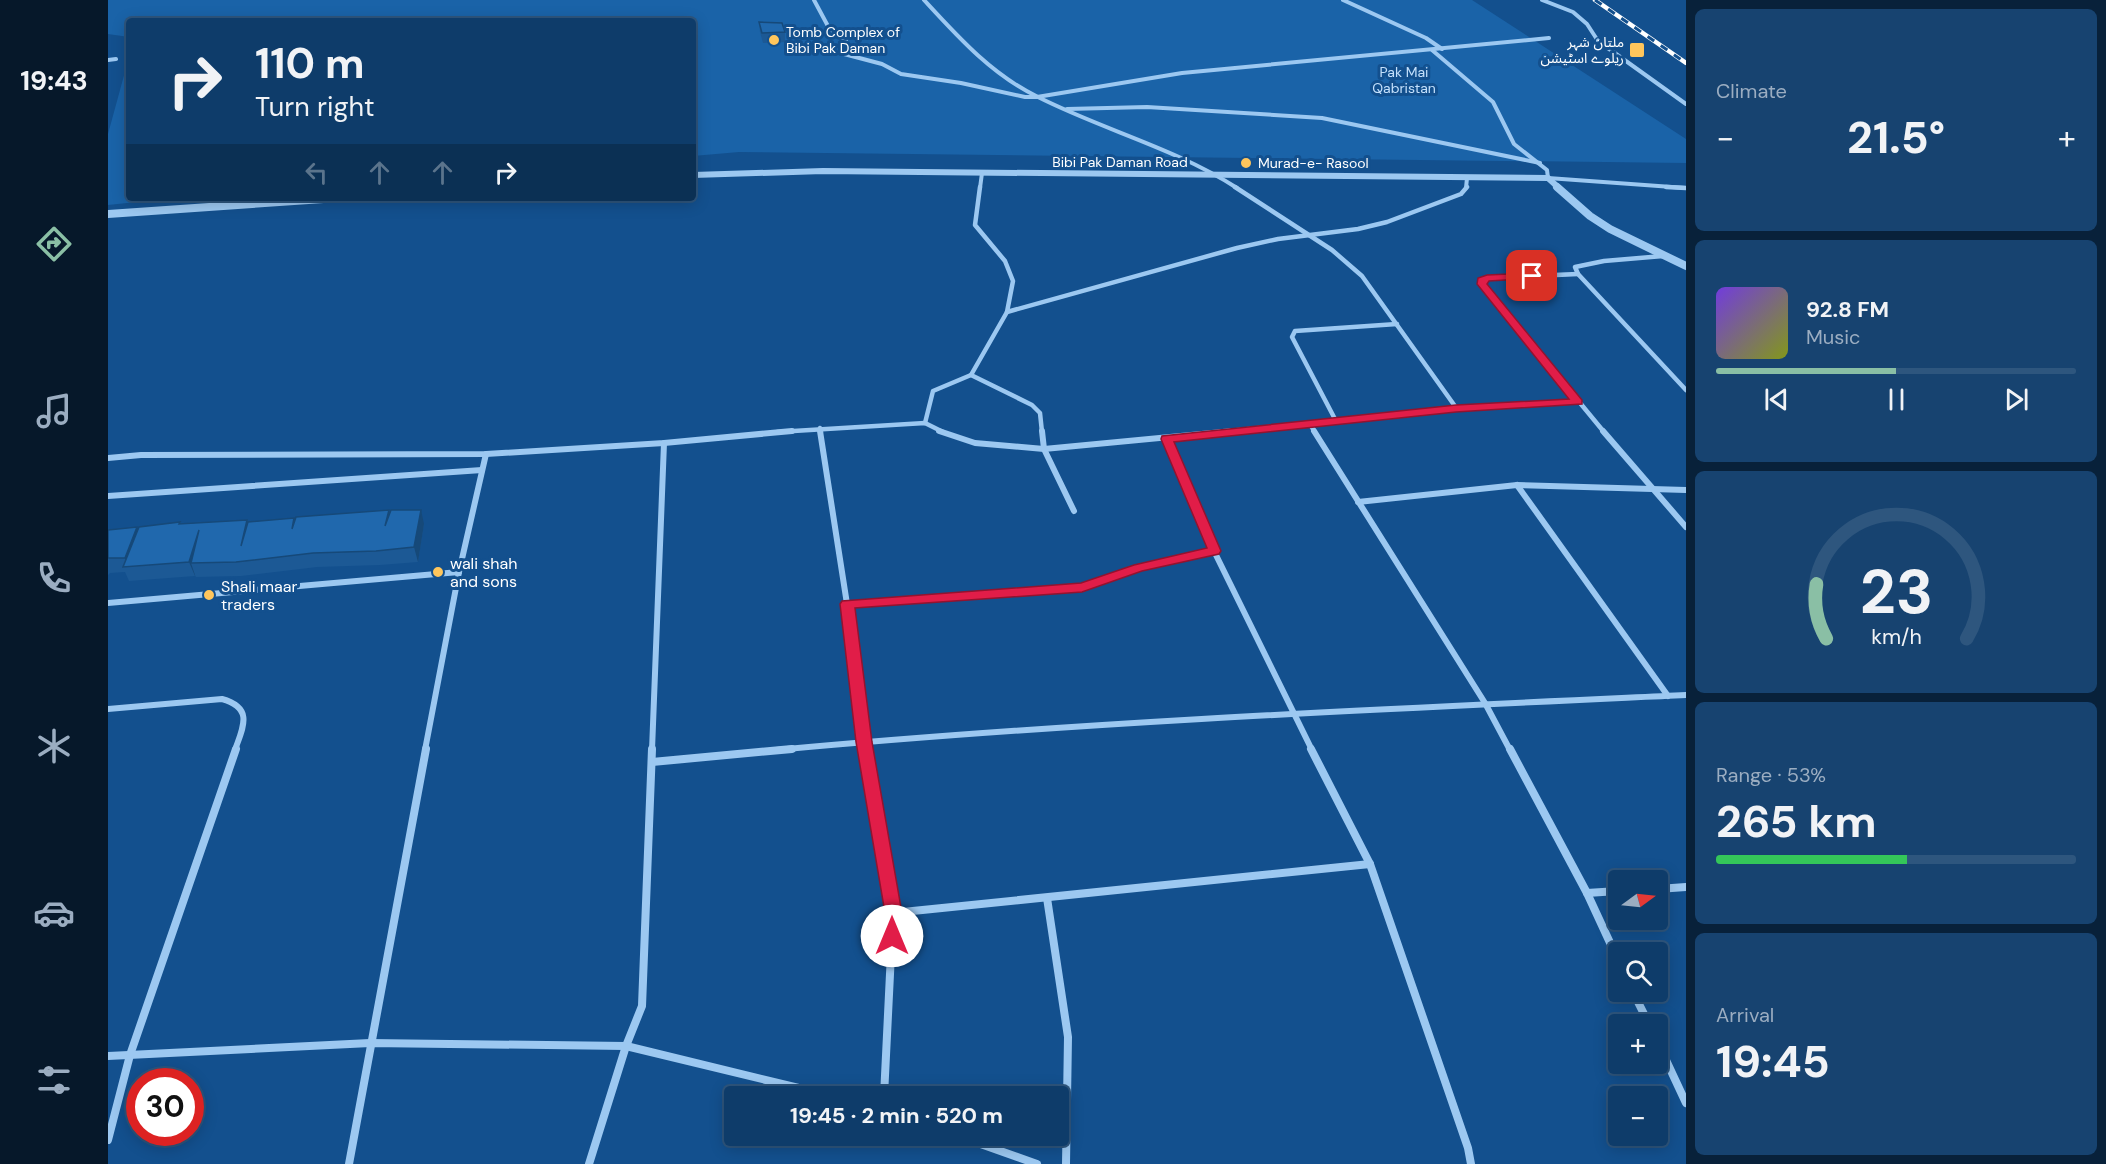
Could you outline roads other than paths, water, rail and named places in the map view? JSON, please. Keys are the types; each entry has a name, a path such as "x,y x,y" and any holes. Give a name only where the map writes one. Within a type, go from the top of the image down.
{"street":[{"path":"814,0 829,28 846,41 848,47 844,54 882,64 901,74 961,83 1025,97 1037,97 1182,73 1549,38"},
{"path":"924,0 971,51 1005,77 1037,97 1179,156 1216,175 1309,234 1351,265 1397,324 1456,408"},
{"path":"1343,0 1426,38 1443,49"},
{"path":"1542,0 1573,12 1587,24 1598,41 1686,104"},
{"path":"1432,50 1493,102 1514,144 1540,163 1547,170 1548,178 1590,216 1610,229 1686,266"},
{"path":"108,60 116,59"},
{"path":"1064,109 1147,107 1322,118 1540,163"},
{"name":"Bibi Pak Daman Road","path":"696,175 823,171 1548,178"},
{"path":"925,423 933,391 971,375 1007,312 1013,281 1005,261 975,225 982,173"},
{"path":"1007,312 1237,248 1309,234 1358,229 1415,212 1461,194 1468,186 1467,178"},
{"path":"1548,178 1686,188"},
{"path":"108,214 295,201"},
{"path":"1664,256 1584,264 1575,267 1578,274 1686,390"},
{"path":"1578,274 1487,278 1482,280 1482,284 1578,402 1686,527"},
{"path":"1336,421 1292,337 1295,331 1397,324"},
{"path":"971,375 1032,405 1040,414 1044,449 1074,512"},
{"path":"108,458 141,455 486,454 664,443 820,428 925,423 940,431 975,443 1044,449 1167,439 1456,408 1578,402"},
{"path":"1309,423 1485,703 1587,892 1610,942"},
{"path":"820,428 847,604 864,742 893,913 884,1086"},
{"path":"1167,439 1214,551 1370,864 1468,1148 1471,1164"},
{"path":"588,1164 626,1046 642,1006 664,443"},
{"path":"349,1164 459,572 486,454"},
{"path":"108,496 482,470"},
{"path":"1517,485 1668,696"},
{"path":"1358,502 1517,485 1686,490"},
{"path":"847,604 1082,588 1139,568 1214,551"},
{"path":"108,603 459,572"},
{"path":"652,762 864,742 1293,713 1686,695"},
{"path":"108,709 222,699 235,702 242,707 245,714 244,724 130,1055 108,1140"},
{"path":"893,913 1370,864"},
{"path":"1668,888 1686,887"},
{"path":"1587,892 1608,891"},
{"path":"1047,898 1068,1036 1066,1164"},
{"path":"108,1056 370,1043 626,1046 791,1086"},
{"path":"1668,1064 1686,1103"},
{"path":"986,1146 1037,1164"}],"railway":[{"path":"1595,0 1686,63"}],"place":[{"name":"Tomb Complex of Bibi Pak Daman","path":"774,40"},
{"name":"ملتان شہر ریلوے اسٹیشن","path":"1637,50"},
{"name":"Murad-e- Rasool","path":"1246,163"},
{"name":"wali shah and sons","path":"438,572"},
{"name":"Shali maar traders","path":"209,595"}],"park label":[{"name":"Pak Mai Qabristan","path":"1404,80"}]}
